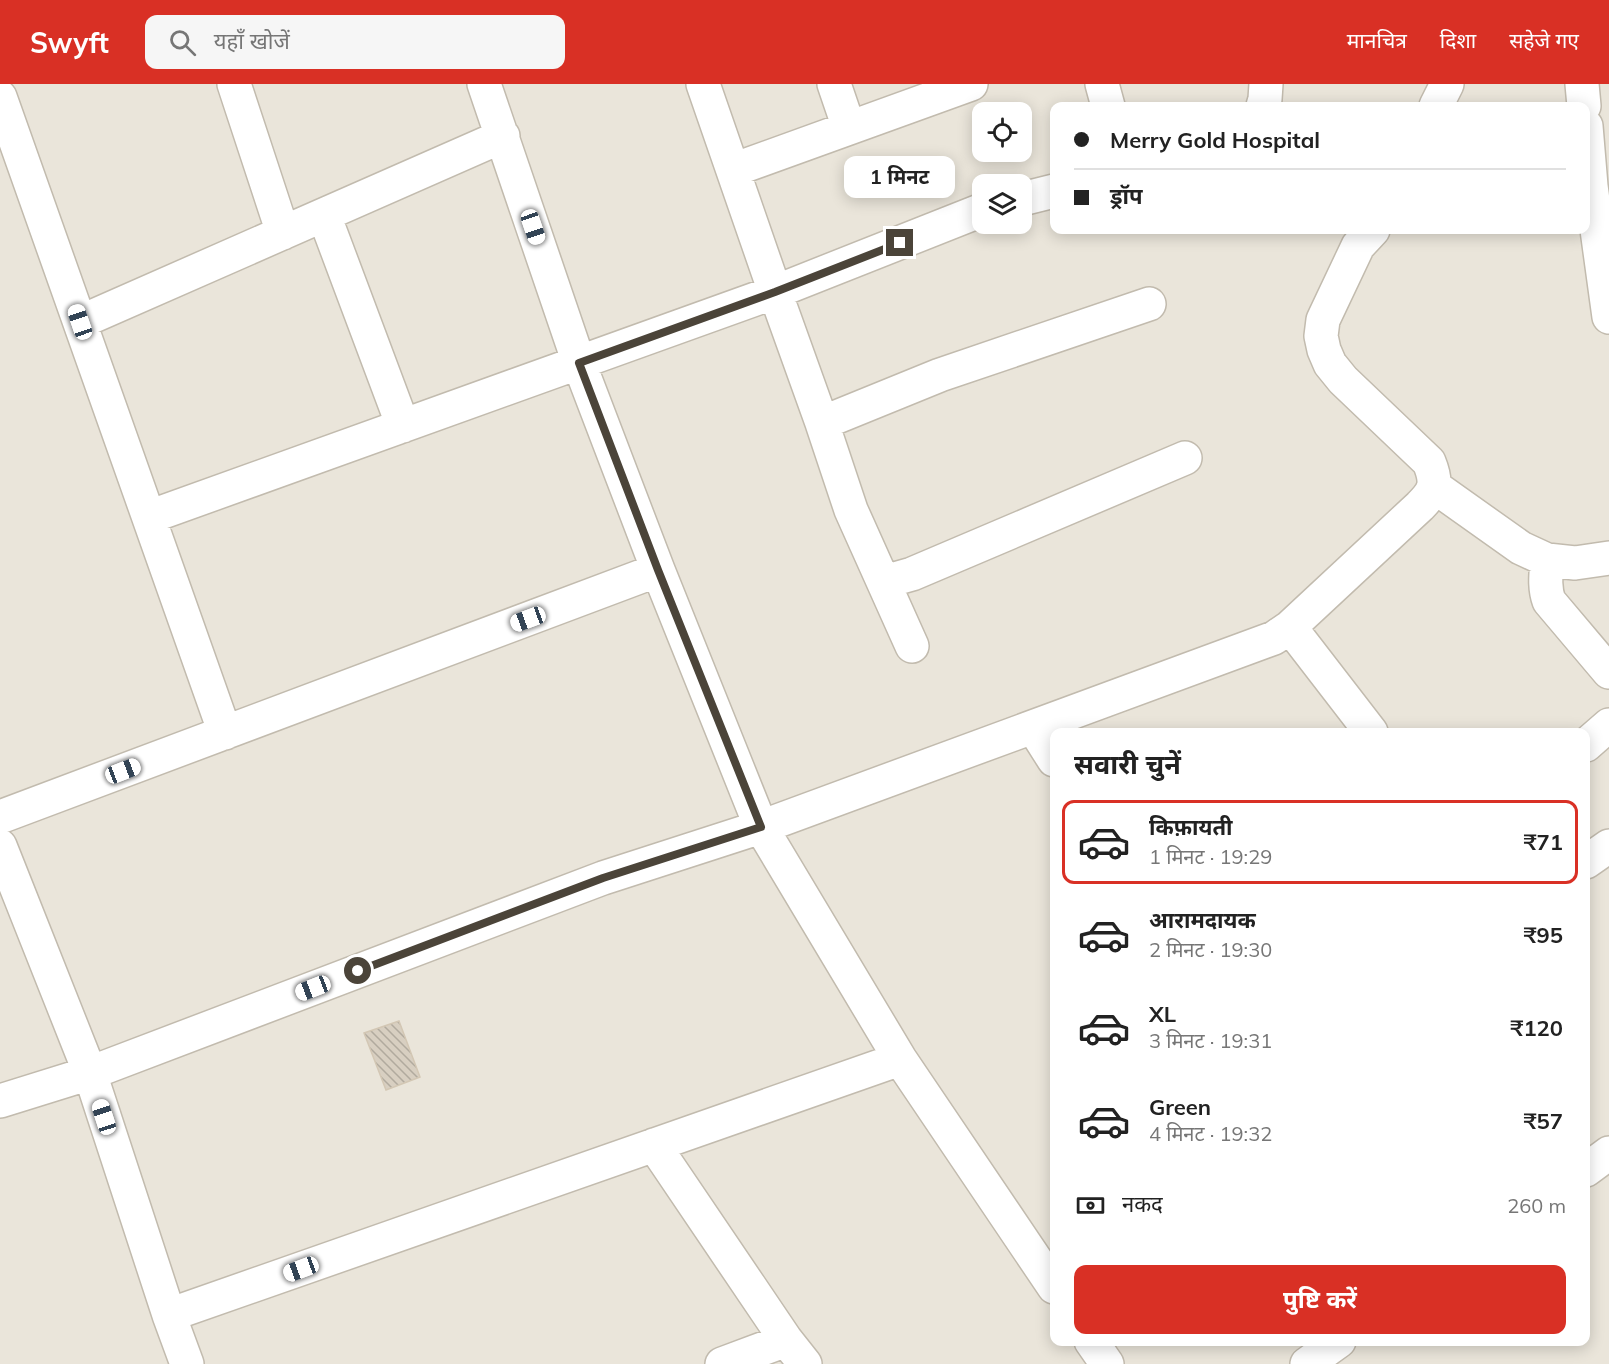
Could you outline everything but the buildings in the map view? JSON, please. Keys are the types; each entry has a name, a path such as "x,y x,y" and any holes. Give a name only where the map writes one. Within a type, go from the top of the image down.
{"street":[{"path":"234,84 283,233"},
{"path":"484,84 579,363 658,570 761,827 900,1059 1050,1281"},
{"path":"703,84 851,510 912,646"},
{"path":"834,84 849,128"},
{"path":"733,170 969,84"},
{"path":"1102,84 1107,102"},
{"path":"1264,102 1266,84"},
{"path":"1438,102 1447,84"},
{"path":"1582,84 1584,102"},
{"path":"2,112 80,322 225,732"},
{"path":"80,322 503,136"},
{"path":"1590,152 1609,317"},
{"path":"1032,196 1050,192"},
{"path":"149,517 775,292 972,214"},
{"path":"324,215 403,426"},
{"path":"0,1101 90,1073 603,878 761,827 1274,638 1290,627 1420,506 1435,487 1430,462 1343,380 1330,364 1324,350 1321,336 1323,320 1358,246 1369,234"},
{"path":"822,423 940,375 1149,304"},
{"path":"884,582 912,574 1185,458"},
{"path":"1435,487 1521,548 1547,560 1575,563 1609,558"},
{"path":"1547,560 1545,584 1549,601 1609,672"},
{"path":"0,817 658,570"},
{"path":"1290,627 1368,728"},
{"path":"1590,742 1609,726"},
{"path":"1034,727 1050,753"},
{"path":"0,846 90,1073 187,1364"},
{"path":"1590,859 1609,846"},
{"path":"169,1315 900,1059"},
{"path":"654,1145 796,1352 722,1364"},
{"path":"1590,1167 1609,1153"},
{"path":"1095,1346 1107,1364"},
{"path":"1306,1364 1333,1346"}],"shaded area":[{"path":"0,84 1609,84 1609,1364 0,1364"}],"route":[{"path":"358,971 603,878 761,827 658,570 579,363 775,292 900,243"}]}
